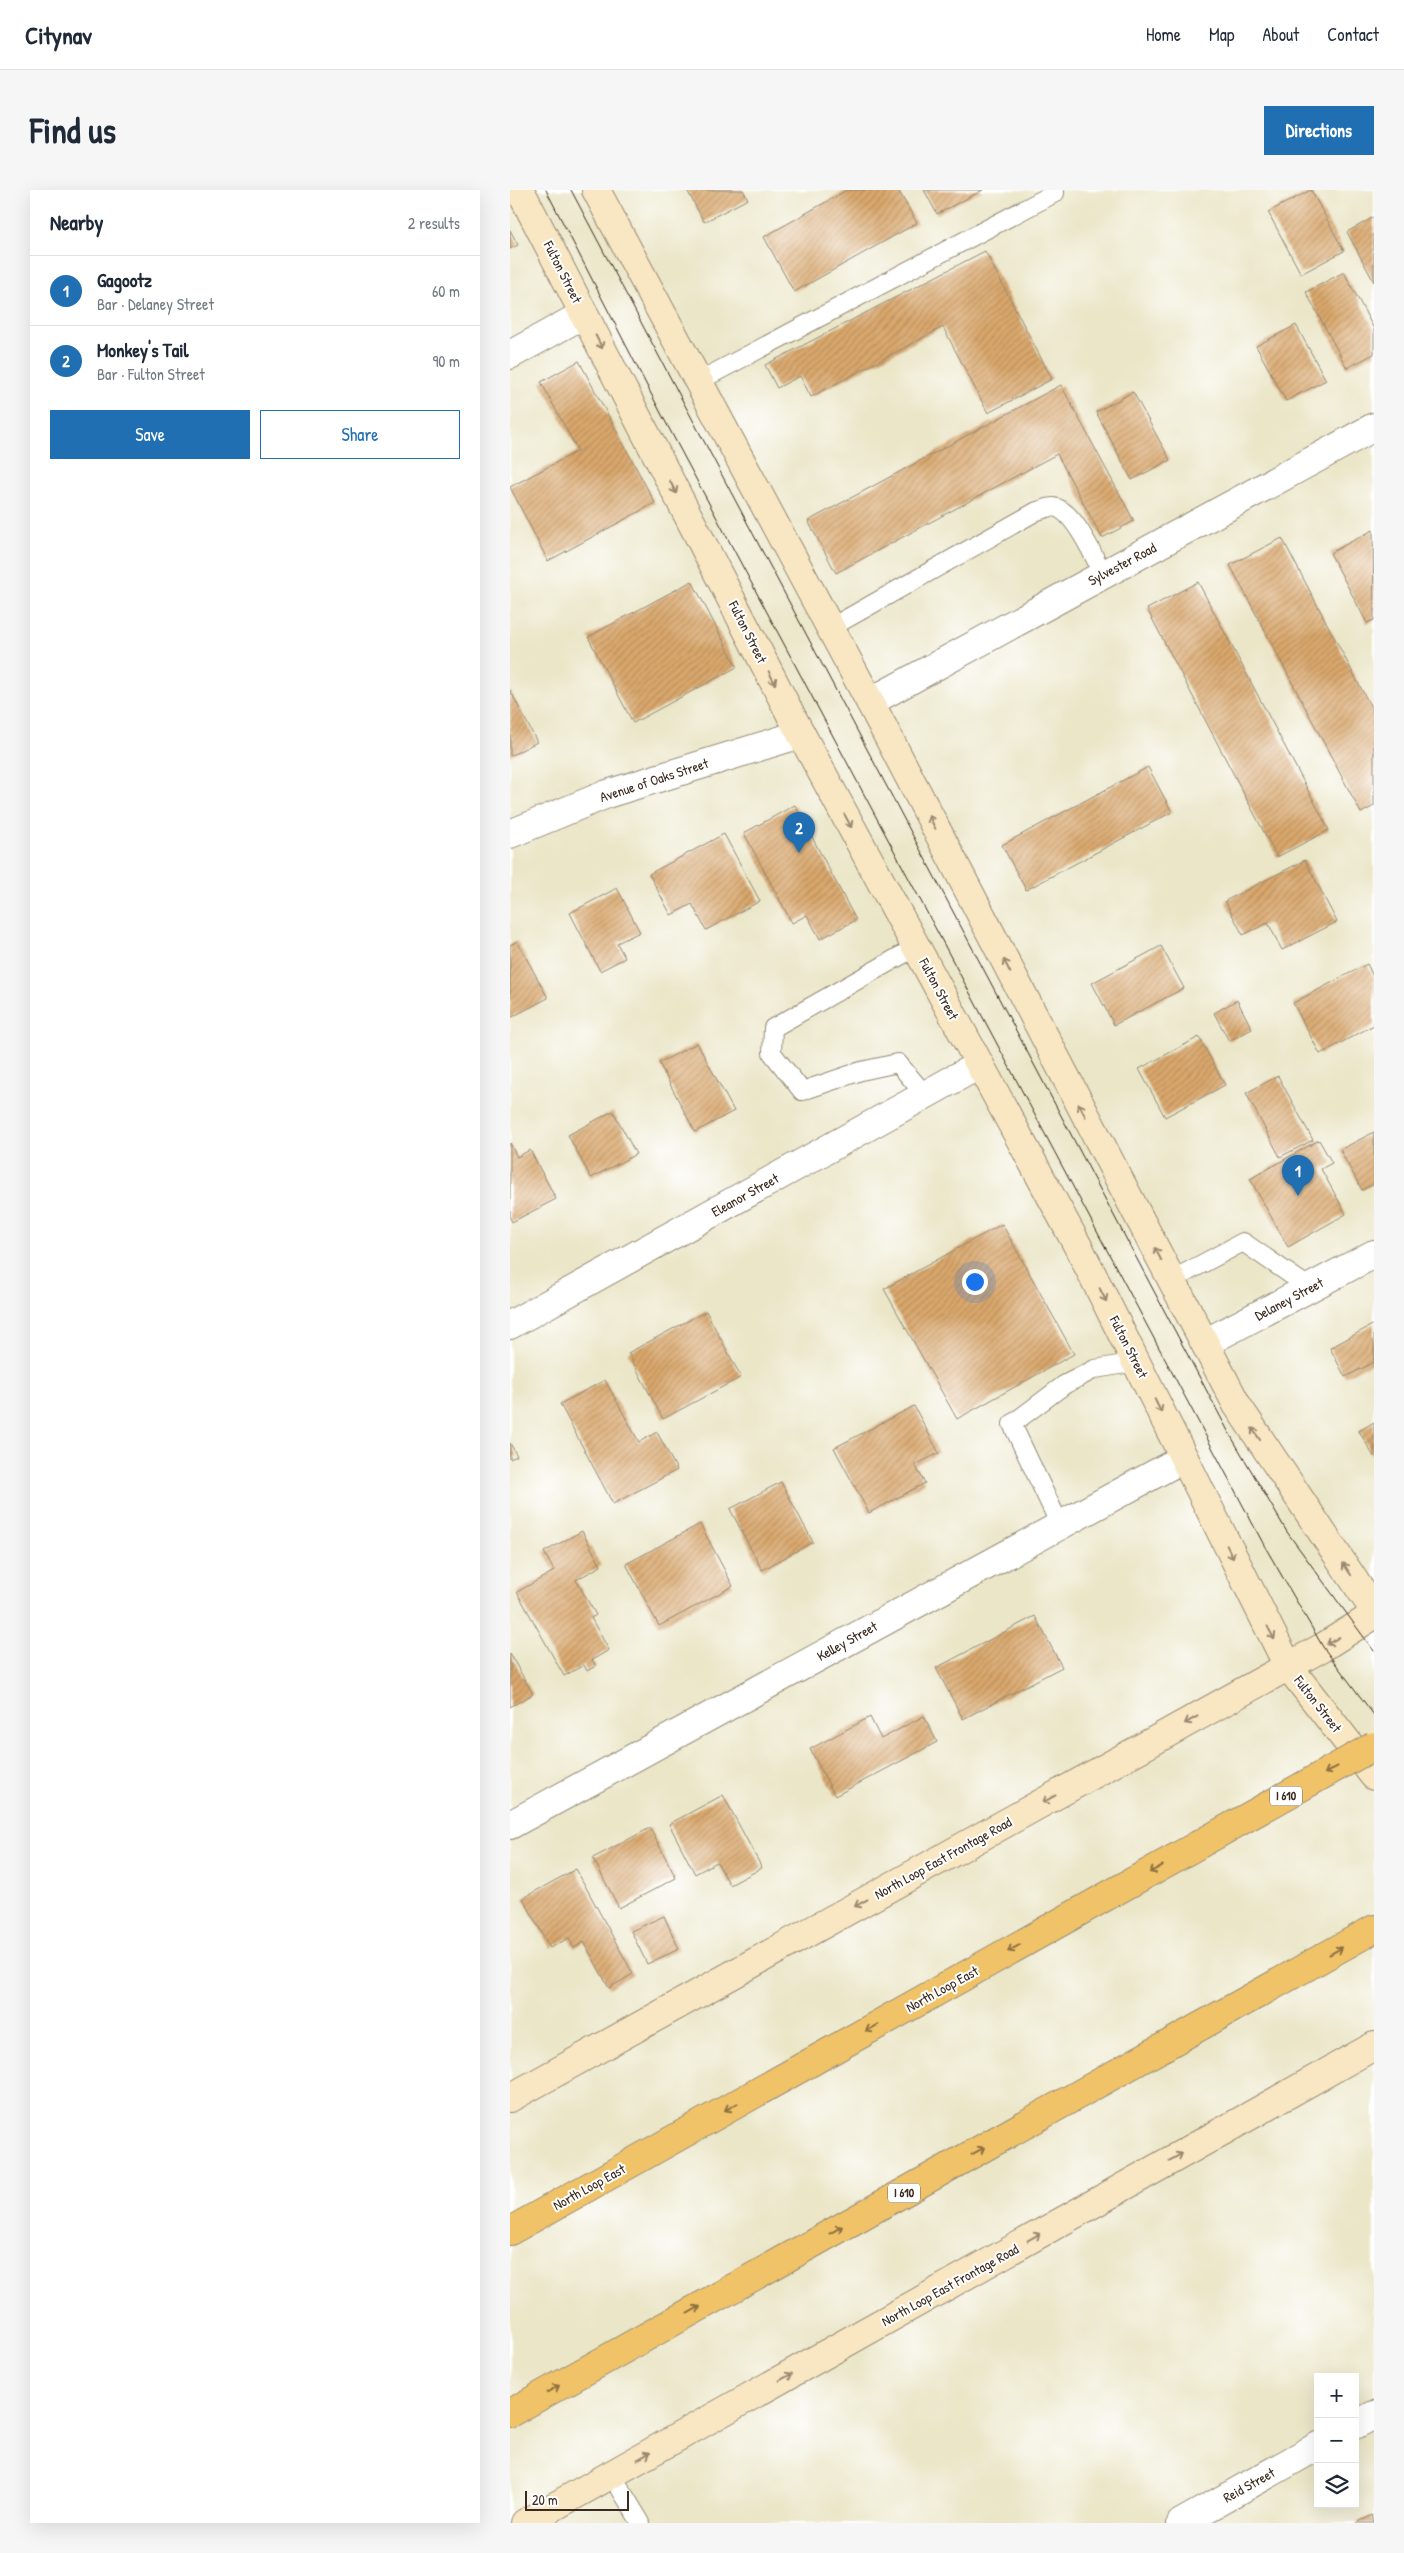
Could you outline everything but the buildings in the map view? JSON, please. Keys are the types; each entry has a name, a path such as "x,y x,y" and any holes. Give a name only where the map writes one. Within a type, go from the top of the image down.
{"highway":[{"name":"North Loop East","path":"510,2231 1374,1746"},
{"name":"I 610","path":"510,2413 1374,1929"}],"main road":[{"name":"Fulton Street","path":"520,190 801,734 1081,1252 1288,1666 1374,1776"},
{"path":"596,190 870,702 1237,1406 1374,1610"},
{"name":"North Loop East Frontage Road","path":"510,2098 1288,1666 1374,1615"},
{"name":"North Loop East Frontage Road","path":"525,2523 1374,2046"}],"street":[{"path":"510,355 584,314"},
{"name":"Sylvester Road","path":"870,702 1102,574 1374,428"},
{"name":"Avenue of Oaks Street","path":"510,834 607,794 801,734"},
{"name":"Eleanor Street","path":"510,1325 979,1065"},
{"name":"Delaney Street","path":"1205,1343 1374,1254"},
{"name":"Kelley Street","path":"510,1824 1184,1458"},
{"path":"1359,2423 1374,2415"},
{"name":"Reid Street","path":"1181,2523 1314,2448"}],"lane":[{"path":"698,382 1055,193"},
{"path":"830,628 1037,511 1053,507 1065,513 1074,522 1102,574"},
{"path":"916,947 773,1028 772,1053 802,1091 861,1071 898,1063 925,1095"},
{"path":"1172,1280 1242,1242 1310,1288"},
{"path":"1060,1526 1012,1424 1064,1385 1094,1369 1137,1362"},
{"path":"612,2475 641,2523"}],"tram line":[{"path":"546,190 663,417 1264,1545 1323,1647 1374,1715"},
{"path":"571,190 1228,1431 1287,1532 1374,1651"}],"place":[{"name":"Monkey's Tail","path":"799,853"},
{"name":"Gagootz","path":"1298,1196"}]}
